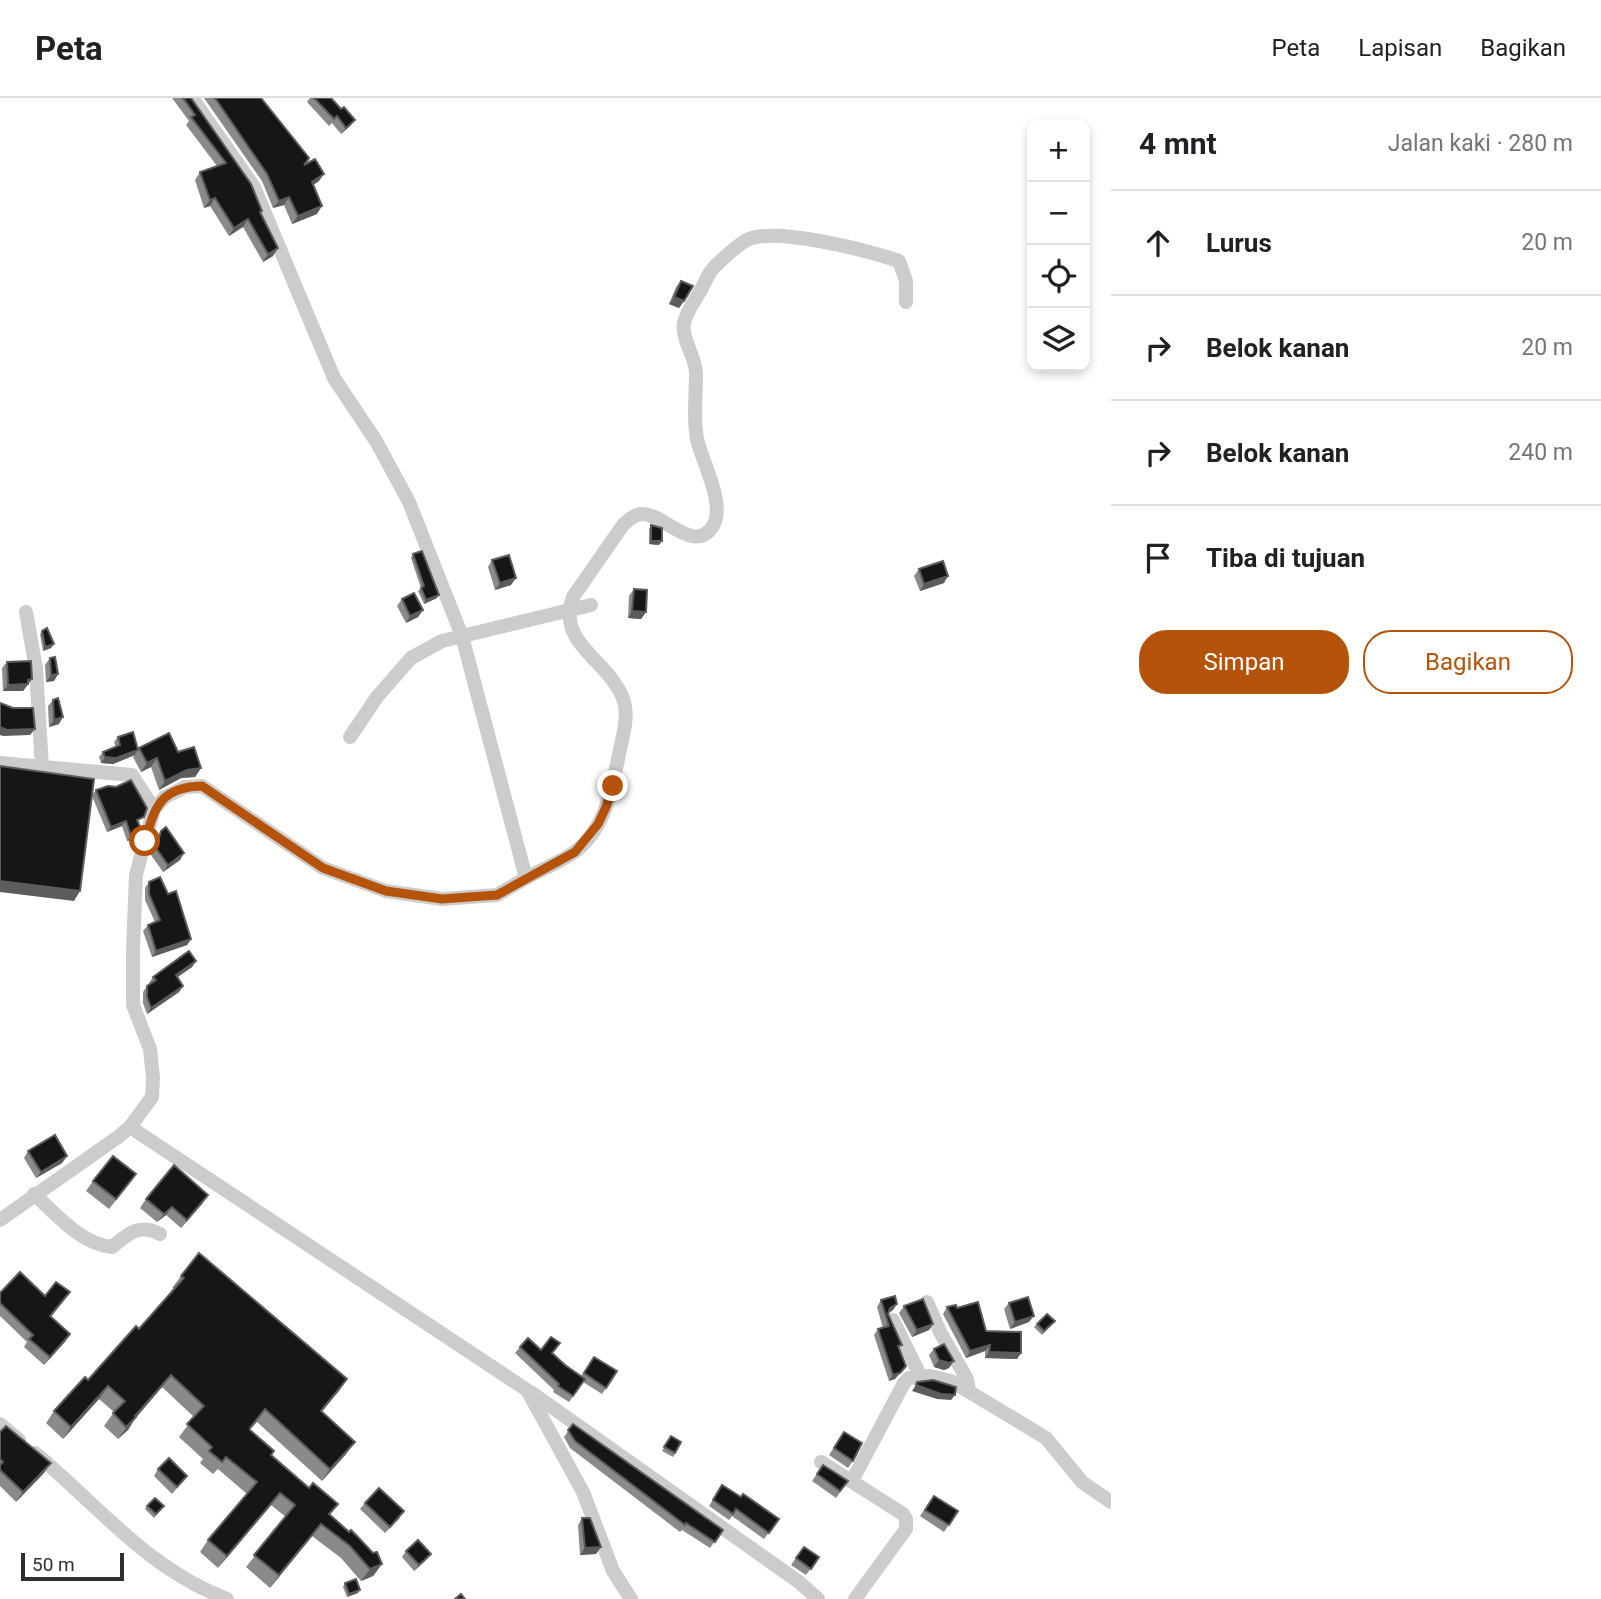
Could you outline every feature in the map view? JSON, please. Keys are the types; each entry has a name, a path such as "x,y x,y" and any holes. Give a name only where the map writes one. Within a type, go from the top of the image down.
{"street":[{"path":"192,98 254,187 322,354 334,378 376,441 409,502 462,636 526,878"},
{"path":"0,1220 130,1127 152,1097 150,1049 133,1006 132,950 136,875 154,809 165,797 186,787 202,786 323,868 386,891 442,899 497,895 575,852 598,824 606,807 625,725 623,697 576,637 570,626 568,609 580,583 623,525 632,517 650,515 689,536 698,536 714,524 716,504 698,441 694,410 697,373 684,329 687,315 712,270 748,239 790,236 899,261 906,281 906,302"},
{"path":"350,737 377,697 411,658 442,640 592,605"},
{"path":"26,612 36,669 42,768"},
{"path":"0,763 132,775 154,809"},
{"path":"130,1127 527,1390 799,1582 818,1599"},
{"path":"34,1194 82,1235 101,1246 112,1247 136,1229 153,1230 160,1234"},
{"path":"927,1302 940,1332 967,1379 969,1391"},
{"path":"892,1320 921,1377"},
{"path":"852,1481 899,1390 909,1378 940,1377 969,1391 1046,1438 1082,1482 1111,1502"},
{"path":"527,1390 583,1492 614,1571 631,1599"},
{"path":"0,1424 55,1469 97,1512 137,1546 178,1575 227,1599"},
{"path":"821,1462 903,1514 906,1524 906,1529 855,1599"}],"building":[{"path":"183,98 191,98 251,184 262,211 260,212 278,248 268,254 248,219 234,228 215,198 210,200 200,172 226,163 191,117 195,115"},
{"path":"215,98 261,98 309,158 304,165 315,159 324,174 312,182 322,206 298,216 289,197 279,201 267,174"},
{"path":"314,98 331,98 341,109 344,107 355,120 346,128 337,116 334,119"},
{"path":"681,281 693,286 684,301 674,297"},
{"path":"651,525 662,528 662,541 651,541"},
{"path":"422,551 439,595 426,600 413,554"},
{"path":"509,555 516,578 500,583 492,560"},
{"path":"943,561 948,576 924,584 919,569"},
{"path":"634,589 647,590 646,612 632,611"},
{"path":"414,593 423,610 410,616 402,599"},
{"path":"47,628 54,644 45,647 42,631"},
{"path":"55,657 58,674 51,675 50,658"},
{"path":"31,661 32,679 28,680 28,684 8,685 7,662"},
{"path":"58,698 63,717 54,720 53,700"},
{"path":"0,703 13,708 33,708 35,729 7,730 0,727"},
{"path":"133,732 138,750 116,758 105,757 103,752 120,745 118,737"},
{"path":"169,733 178,752 194,747 201,768 187,770 165,781 157,758 147,763 139,748"},
{"path":"0,766 94,779 80,891 0,881"},
{"path":"131,780 147,808 144,817 137,820 140,833 131,836 126,821 111,827 96,790 108,786 116,787"},
{"path":"166,827 184,853 168,865 156,848 161,831"},
{"path":"160,877 168,894 176,891 191,939 156,951 148,925 160,920 149,894 149,882"},
{"path":"189,951 196,961 176,975 183,986 151,1008 147,986 156,980 153,977"},
{"path":"55,1135 67,1156 41,1172 28,1151"},
{"path":"113,1156 136,1174 116,1199 93,1181"},
{"path":"174,1165 208,1195 187,1220 172,1207 164,1214 146,1199"},
{"path":"199,1253 347,1379 321,1411 355,1442 330,1469 265,1409 250,1430 274,1451 271,1455 309,1488 313,1483 338,1504 329,1514 349,1532 351,1530 373,1553 377,1552 382,1564 370,1569 350,1546 321,1524 279,1575 254,1555 295,1505 280,1493 227,1556 208,1540 257,1482 226,1457 222,1462 209,1451 212,1447 187,1424 204,1406 171,1375 126,1427 113,1413 125,1401 108,1386 71,1427 54,1411 85,1377 88,1380 136,1326 139,1329 184,1278 181,1276"},
{"path":"20,1272 45,1296 56,1282 70,1292 50,1316 70,1334 50,1357 29,1339 33,1335 0,1303 0,1293"},
{"path":"895,1296 897,1304 890,1308 888,1314 902,1345 898,1346 906,1366 900,1373 893,1375 878,1329 889,1326 881,1300"},
{"path":"1028,1297 1034,1316 1015,1322 1009,1303"},
{"path":"923,1299 933,1324 917,1330 904,1306"},
{"path":"978,1302 986,1331 1021,1332 1021,1353 989,1352 990,1345 970,1351 947,1307 956,1305 957,1308"},
{"path":"1047,1314 1055,1321 1044,1331 1037,1324"},
{"path":"551,1337 560,1343 552,1353 585,1379 573,1396 558,1386 559,1384 520,1347 528,1338 541,1350"},
{"path":"944,1344 954,1361 949,1363 939,1360 934,1349"},
{"path":"594,1357 617,1371 606,1388 584,1373"},
{"path":"933,1380 956,1387 955,1395 941,1394 916,1385 917,1382"},
{"path":"573,1424 723,1530 715,1542 686,1523 685,1525 575,1441 568,1430"},
{"path":"6,1426 51,1463 23,1492 0,1470 3,1462 0,1459 0,1432"},
{"path":"844,1432 862,1443 853,1461 834,1448"},
{"path":"671,1436 681,1442 675,1453 664,1447"},
{"path":"169,1458 187,1476 177,1487 158,1469"},
{"path":"823,1465 848,1481 840,1491 817,1474"},
{"path":"722,1485 741,1497 743,1494 779,1519 769,1533 736,1509 733,1514 713,1500"},
{"path":"379,1488 404,1511 390,1527 365,1503"},
{"path":"934,1496 958,1511 949,1525 925,1510"},
{"path":"155,1498 164,1506 156,1514 147,1506"},
{"path":"582,1518 590,1518 601,1547 585,1548"},
{"path":"418,1540 431,1554 419,1565 406,1551"},
{"path":"804,1547 819,1557 811,1569 796,1558"},
{"path":"356,1579 360,1590 349,1594 345,1583"}],"route":[{"path":"145,841 154,809 165,797 186,787 202,786 323,868 386,891 442,899 497,895 575,852 598,824 613,786"}]}
